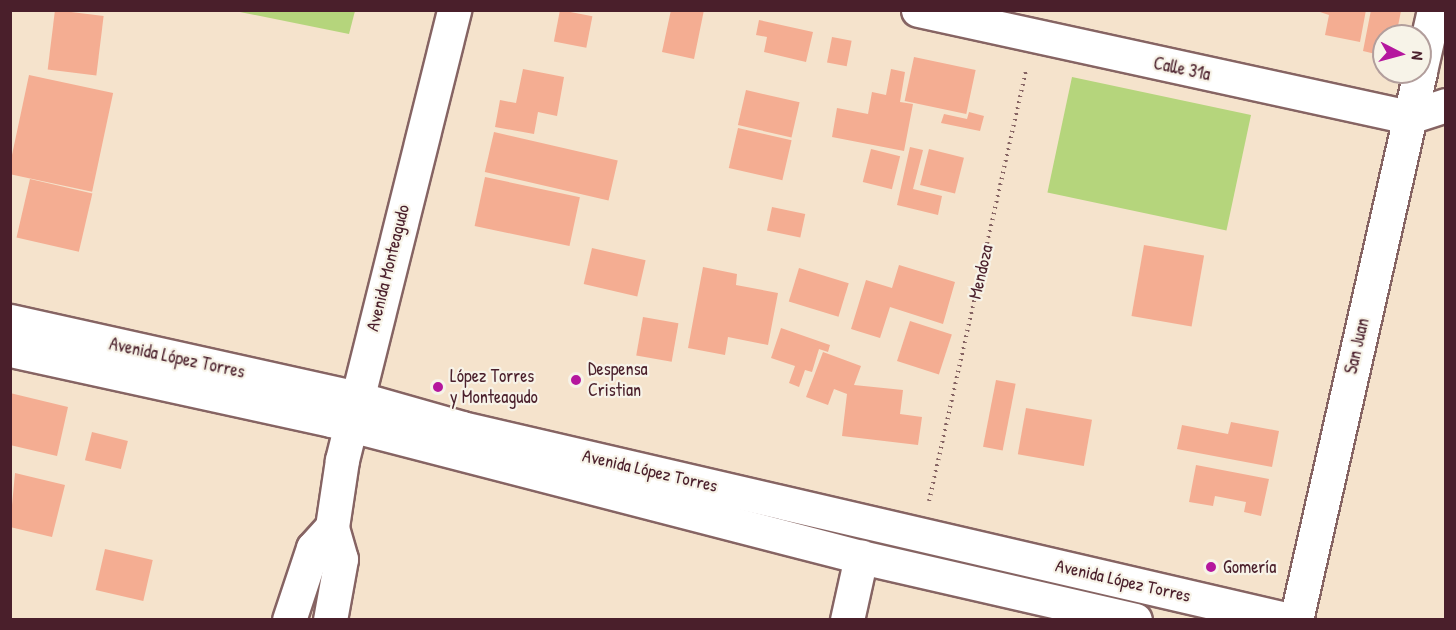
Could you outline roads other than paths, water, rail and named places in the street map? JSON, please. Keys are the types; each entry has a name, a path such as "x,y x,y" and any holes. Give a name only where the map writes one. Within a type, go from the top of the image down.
{"main road":[{"name":"Avenida Monteagudo","path":"330,620 341,559 332,526 355,412 454,10"},
{"name":"Calle 31a","path":"918,10 1036,24 1409,117 1446,105"},
{"name":"San Juan","path":"1296,620 1417,84"},
{"name":"Avenida López Torres","path":"10,321 355,412 861,557 1135,620"},
{"name":"Avenida López Torres","path":"10,350 355,412 462,428 1290,620"},
{"name":"Avenida Monteagudo","path":"289,620 313,548 332,526"},
{"path":"848,620 861,557"}],"place":[{"name":"Despensa Cristian","path":"576,380"},
{"name":"López Torres y Monteagudo","path":"438,387"},
{"name":"Gomería","path":"1211,567"}]}
